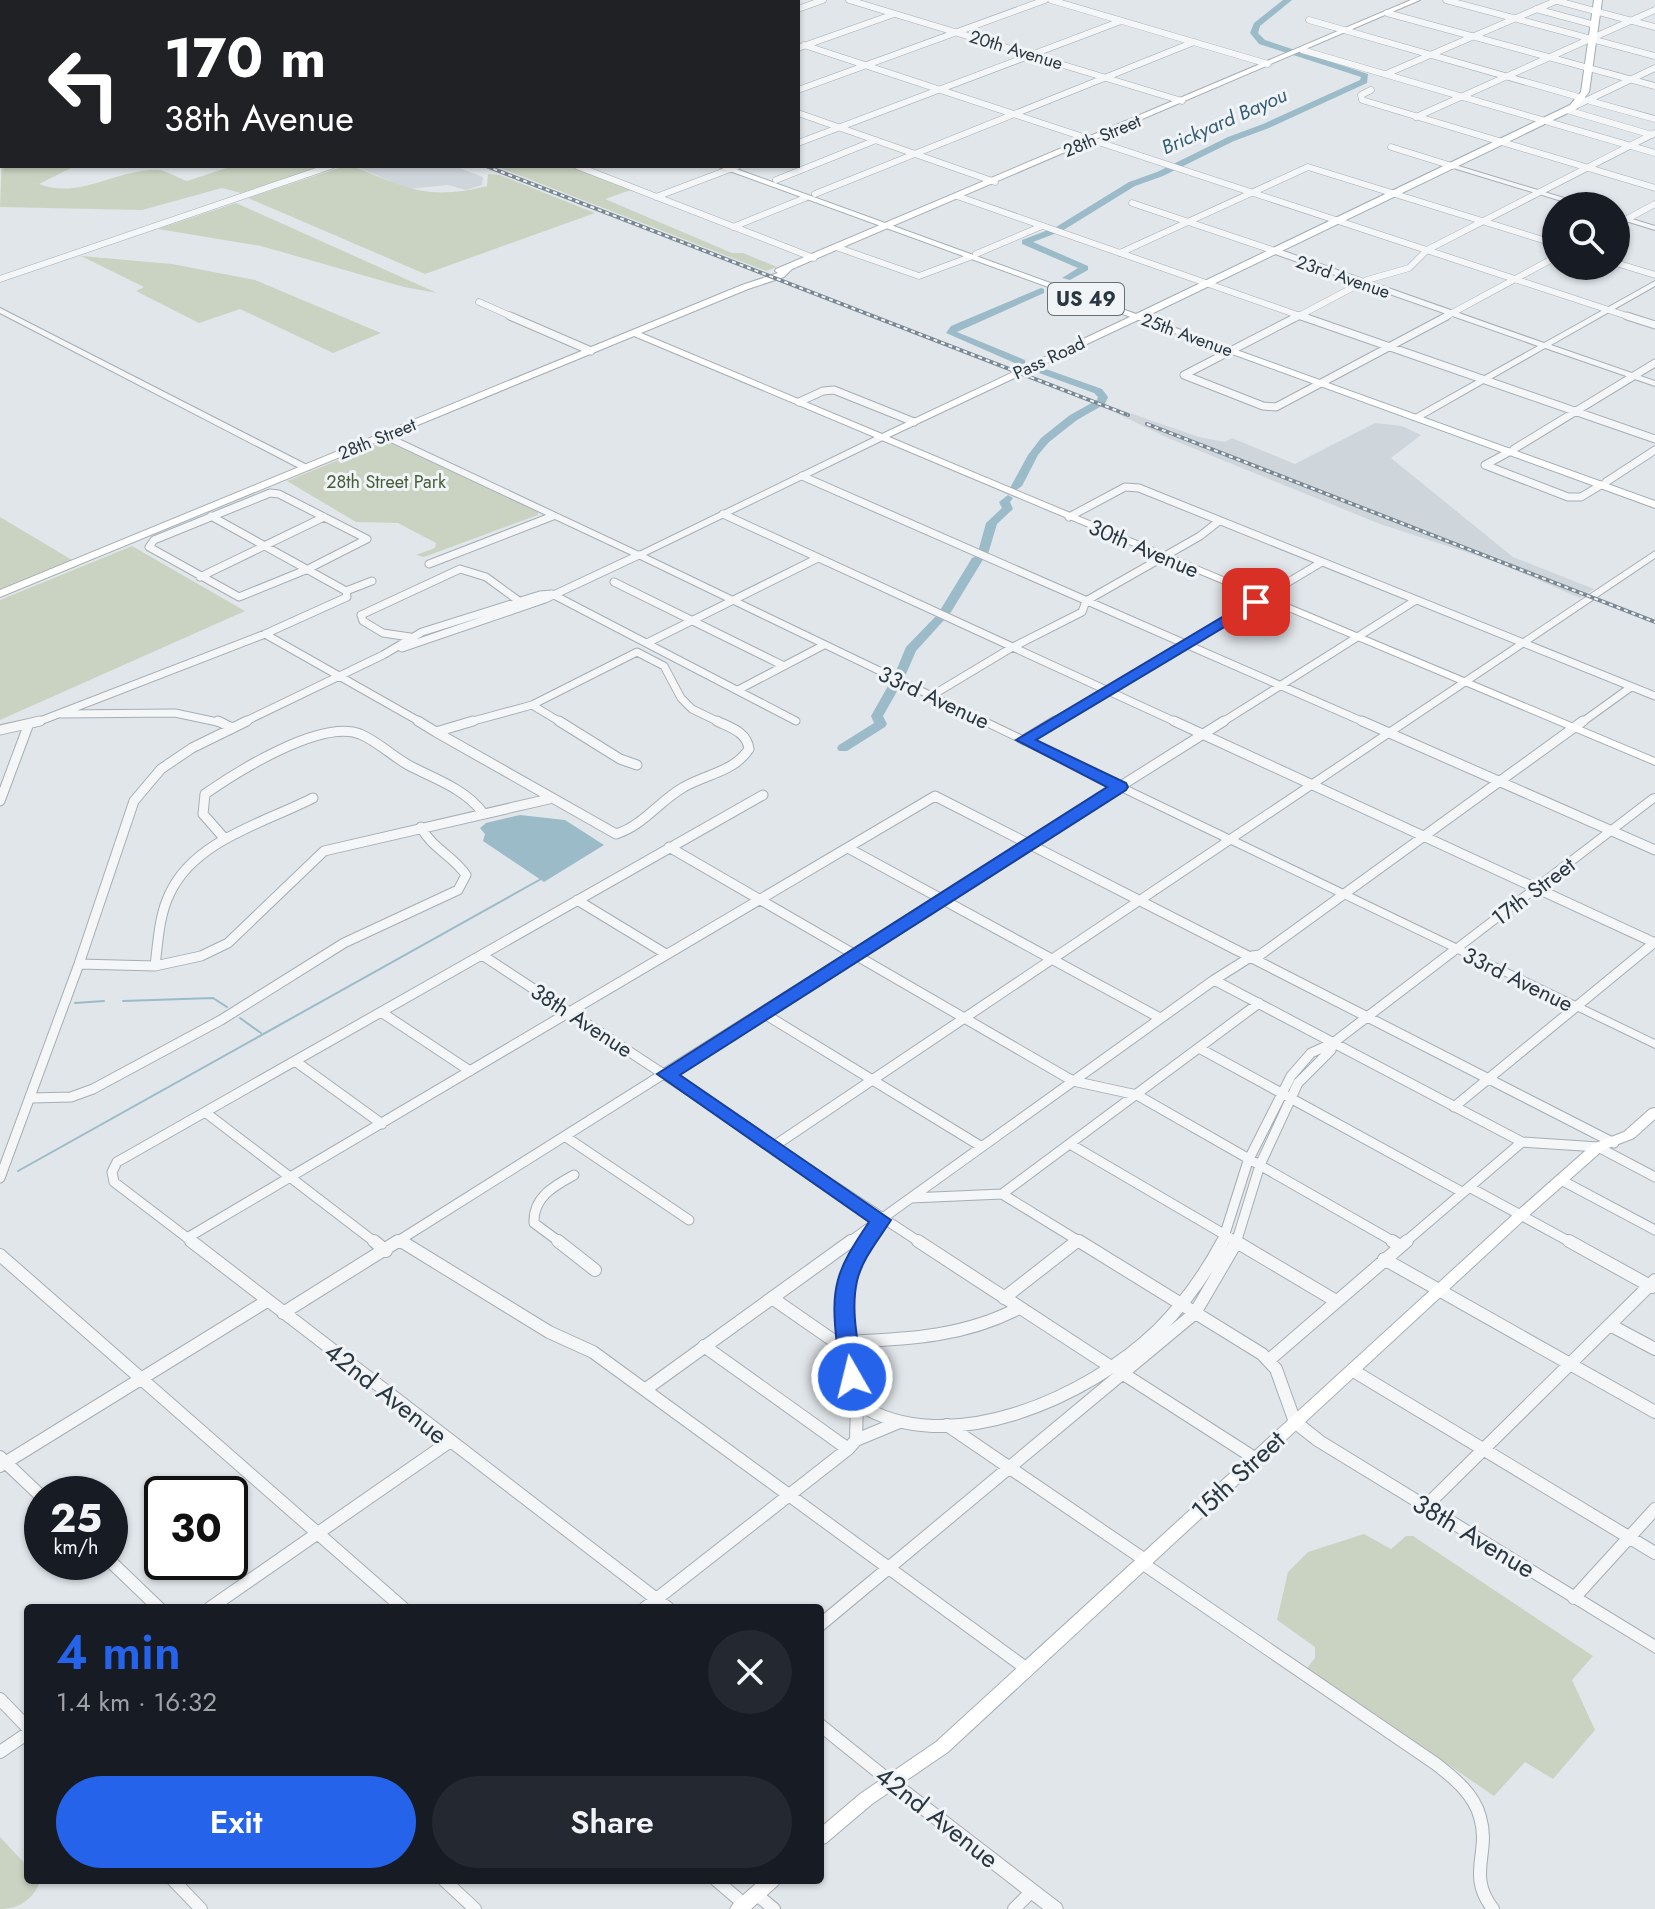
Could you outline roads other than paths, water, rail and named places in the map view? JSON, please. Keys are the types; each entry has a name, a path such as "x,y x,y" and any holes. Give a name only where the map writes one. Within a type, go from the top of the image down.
{"main road":[{"name":"28th Street","path":"0,594 754,283 763,282 887,224 995,182 1417,0"},
{"name":"Pass Road","path":"882,437 1207,284 1586,99 1598,0"},
{"name":"25th Avenue","path":"734,168 776,180 810,196"},
{"name":"25th Avenue","path":"734,168 1655,502"},
{"name":"30th Avenue","path":"634,333 1655,762"},
{"name":"15th Street","path":"824,1835 866,1799 942,1747 1521,1215 1598,1147 1629,1135 1655,1112"},
{"path":"746,1902 767,1884"}],"street":[{"path":"800,8 823,0"},
{"name":"20th Avenue","path":"849,0 1182,101"},
{"path":"800,89 1045,0"},
{"path":"1051,0 1268,64"},
{"path":"1065,4 1076,0"},
{"path":"1446,0 1655,56"},
{"path":"1386,74 1555,0 1655,27"},
{"path":"1536,9 1595,25"},
{"path":"1416,117 1655,10"},
{"path":"1387,13 1655,86"},
{"path":"801,46 894,14"},
{"path":"1309,20 1655,119"},
{"path":"800,142 1121,21"},
{"path":"733,227 1194,42"},
{"path":"801,46 1655,325"},
{"path":"1300,50 1655,153"},
{"path":"1586,99 1655,68"},
{"path":"1371,90 1361,95 1362,100 1655,188"},
{"path":"1570,108 1654,134"},
{"path":"800,114 995,182"},
{"path":"1542,265 1271,407 1184,375 1364,282 1409,268 1427,250 1654,134"},
{"path":"776,180 876,140"},
{"path":"1391,147 1542,193"},
{"path":"0,279 325,168"},
{"path":"584,168 814,258"},
{"path":"656,197 728,168"},
{"path":"1120,253 1302,169 1315,168 1542,240"},
{"path":"957,196 1655,439"},
{"path":"1132,203 1275,251"},
{"path":"1630,217 1655,204"},
{"path":"1630,220 1655,228"},
{"path":"836,247 908,275 919,276 1044,226"},
{"name":"23rd Avenue","path":"1275,251 1655,381"},
{"path":"1630,267 1655,275"},
{"path":"1419,417 1655,283"},
{"path":"479,302 591,351"},
{"path":"0,310 306,468"},
{"path":"1655,363 1485,465 1564,496 1581,497 1655,450"},
{"path":"799,402 823,391 834,390 914,422"},
{"name":"33rd Avenue","path":"385,436 1655,1044"},
{"name":"Pass Road","path":"470,620 552,594 882,437"},
{"path":"802,476 1655,850"},
{"path":"1069,517 1125,487 1139,488 1655,696"},
{"path":"275,493 367,539 246,596 233,596 149,547 154,540 211,516 275,493"},
{"path":"723,514 1655,943 1454,1107"},
{"path":"211,516 346,591"},
{"path":"429,564 553,516"},
{"path":"200,577 324,517"},
{"path":"931,696 1011,648 1082,612 1086,601 1164,557 1219,521"},
{"path":"774,1146 1655,554"},
{"path":"647,643 818,558"},
{"path":"1024,740 1322,562"},
{"path":"413,637 383,633 363,621 361,615 454,570 468,570 506,588 523,604"},
{"path":"346,591 372,581"},
{"path":"614,582 688,622 716,632 784,666"},
{"path":"0,730 28,726 265,634 347,597 346,591"},
{"path":"552,594 796,721"},
{"path":"283,1313 1416,600"},
{"path":"383,655 413,637 470,620"},
{"path":"0,1178 32,1098 134,801 148,782 175,759 232,728 383,655 470,620"},
{"path":"265,634 549,799 616,834 643,820 684,788 739,762 749,749 748,741 741,733 686,704 664,666 637,652 532,705 435,732"},
{"path":"738,690 824,645"},
{"path":"1136,663 1145,668"},
{"path":"646,1389 1160,1018 1252,956 1260,955 1346,895 1631,687"},
{"path":"532,705 620,759 637,765"},
{"path":"57,714 181,714 218,720 261,714"},
{"path":"218,720 232,728"},
{"path":"0,801 28,726"},
{"path":"225,839 203,814 205,794 225,780 312,735 331,730 360,734 404,763 471,797 483,813"},
{"path":"386,1251 205,1112 763,795"},
{"path":"187,1238 935,796 1614,1143"},
{"name":"17th Street","path":"1288,1097 1301,1078 1331,1050 1333,1043 1655,797"},
{"path":"155,966 160,918 178,878 199,853 313,798"},
{"path":"79,964 155,966 201,956 228,943 324,851 549,799"},
{"path":"32,1098 71,1097 93,1089 221,1020 344,943 458,890 466,875 463,867 434,848 421,827"},
{"path":"669,847 1073,1081 1137,1095 1400,1246"},
{"path":"848,848 1160,1018"},
{"path":"577,900 666,954"},
{"name":"38th Avenue","path":"482,955 667,1074 881,1220 1256,1459"},
{"path":"1214,980 1522,1142 1598,1147 1655,1177"},
{"path":"911,1198 1002,1194 1259,1003"},
{"path":"381,1012 470,1071"},
{"path":"763,1013 982,1147"},
{"path":"1199,1048 1653,1285 1425,1507"},
{"path":"295,1061 382,1124"},
{"path":"824,1622 1079,1408 1183,1307 1226,1235 1249,1159 1288,1097"},
{"path":"857,1403 874,1416 897,1423 947,1425 1028,1412 1117,1370 1195,1313 1237,1242 1260,1165 1288,1097"},
{"name":"42nd Avenue","path":"205,1112 117,1162 112,1172 114,1182 663,1604"},
{"path":"566,1137 689,1220"},
{"path":"1269,1360 1522,1142"},
{"path":"1070,1144 1336,1301"},
{"path":"574,1175 544,1193 534,1208 534,1223 595,1270"},
{"path":"1561,1180 1655,1230"},
{"path":"1002,1194 1269,1360 1276,1369 1295,1422"},
{"path":"852,1444 857,1403 846,1346 846,1280 856,1258 881,1220"},
{"path":"400,1241 549,1332 593,1352 1027,1669"},
{"path":"1004,1298 1078,1241"},
{"path":"0,1255 398,1604"},
{"path":"1384,1259 1655,1412"},
{"path":"772,1298 846,1346 958,1334 988,1325 1019,1308"},
{"path":"24,1481 2,1462 267,1301"},
{"path":"1610,1325 1655,1349"},
{"path":"704,1346 852,1444"},
{"path":"1352,1370 1655,1553"},
{"name":"38th Avenue","path":"1295,1422 1319,1441 1655,1647"},
{"path":"650,1604 852,1444 897,1423"},
{"path":"947,1425 1436,1764 1461,1785 1482,1820 1476,1876 1483,1897 1493,1909"},
{"path":"216,1604 449,1442"},
{"path":"1574,1598 1655,1509"},
{"path":"128,1578 155,1604"},
{"path":"0,1699 24,1726"},
{"name":"42nd Avenue","path":"824,1728 1055,1909"},
{"path":"0,1752 24,1733"},
{"path":"177,1884 201,1909"},
{"path":"448,1884 475,1909"},
{"path":"721,1884 746,1902 774,1909"},
{"path":"1014,1909 1032,1891"}],"water":[{"path":"520,815 565,820 604,845 544,882 483,841 485,834 480,828 486,823"}],"waterway":[{"name":"Brickyard Bayou","path":"1067,278 1085,268 1025,242 1059,229 1132,184 1364,81 1365,76 1262,42 1254,33 1257,25 1288,0"},
{"name":"Brickyard Bayou","path":"1021,362 951,333 954,328 1041,291"},
{"name":"Brickyard Bayou","path":"1015,488 1045,440 1101,402 1103,397 1098,391 1043,371"},
{"name":"Brickyard Bayou","path":"984,552 992,523 1008,509 1004,502 1008,498"},
{"name":"Brickyard Bayou","path":"945,612 978,558"},
{"name":"Brickyard Bayou","path":"902,671 910,650 939,619"},
{"name":"Brickyard Bayou","path":"843,748 881,724 877,716 894,686"},
{"path":"18,1171 541,879"},
{"path":"123,1001 213,998 227,1007"},
{"path":"75,1003 104,1001"},
{"path":"240,1018 261,1033"}],"railway":[{"path":"491,168 1128,415"},
{"path":"1147,424 1655,622"}],"park label":[{"name":"28th Street Park","path":"386,482"}]}
